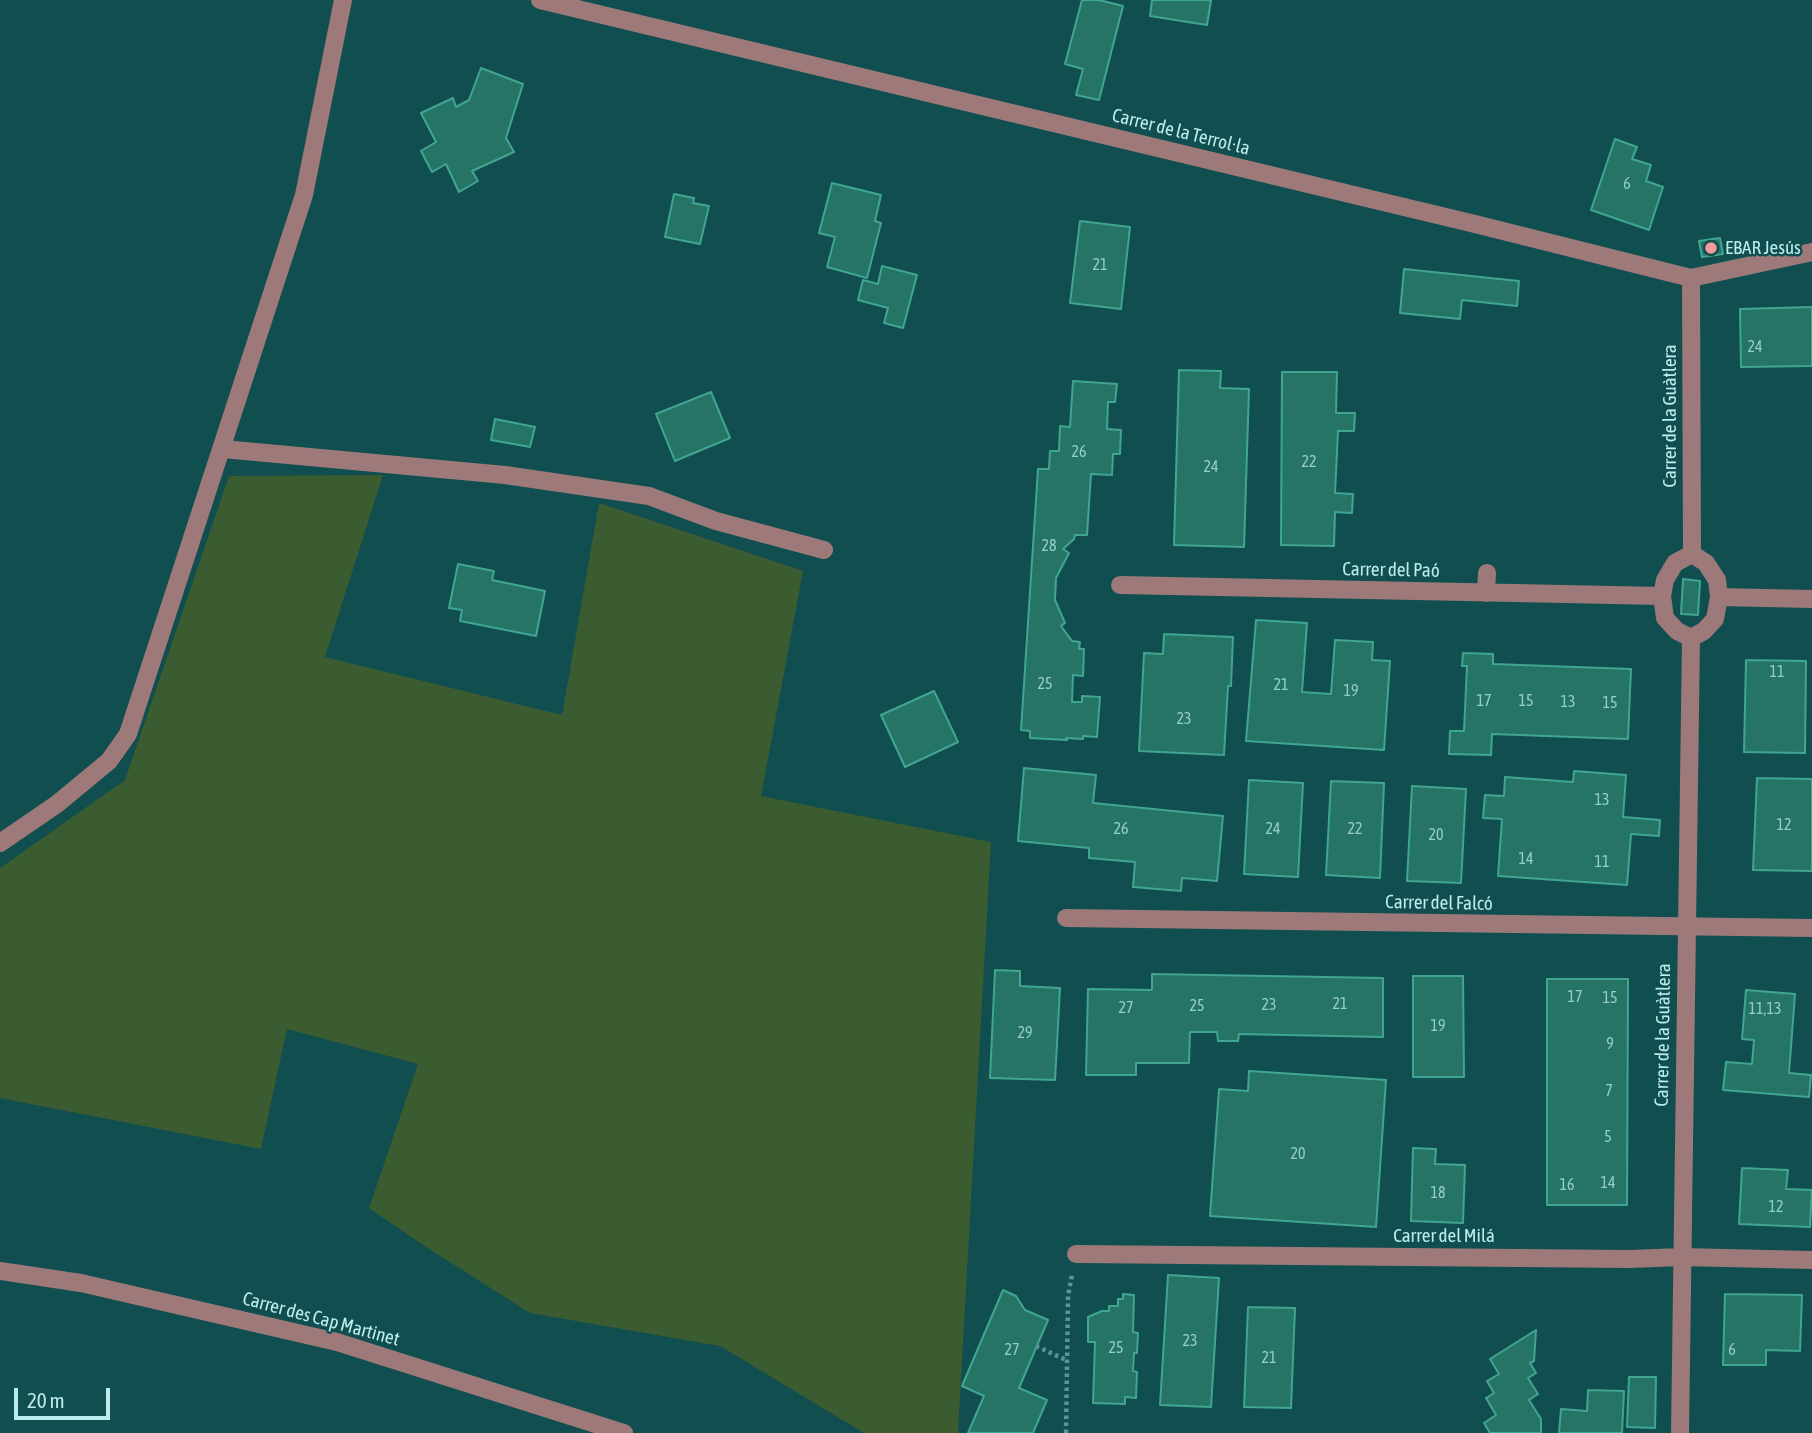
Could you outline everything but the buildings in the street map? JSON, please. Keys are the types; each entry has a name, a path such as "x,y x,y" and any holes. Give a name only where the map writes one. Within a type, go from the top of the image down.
{"street":[{"path":"0,843 57,804 109,761 128,734 304,194 343,0"},
{"name":"Carrer de la Terrol·la","path":"540,0 608,7 1691,278 1812,252"},
{"name":"Carrer de la Guàtlera","path":"1691,278 1692,554"},
{"path":"223,449 506,475 649,496 716,521 824,550"},
{"path":"1692,554 1706,563 1717,580 1719,597 1714,619 1704,631 1691,638 1677,631 1665,618 1662,596 1665,580 1675,563 1692,554"},
{"path":"1486,593 1487,573"},
{"name":"Carrer del Paó","path":"1120,585 1662,596"},
{"path":"1719,597 1812,599"},
{"name":"Carrer de la Guàtlera","path":"1680,1433 1691,638"},
{"name":"Carrer del Falcó","path":"1066,918 1812,928"},
{"name":"Carrer del Milá","path":"1076,1254 1812,1260"},
{"name":"Carrer des Cap Martinet","path":"0,1272 81,1283 337,1342 624,1433"}],"path":[{"path":"1066,1433 1068,1296 1076,1254"},
{"path":"1037,1346 1066,1360"}],"green space":[{"path":"383,475 325,657 562,715 599,503 803,571 761,796 991,842 958,1433 864,1433 720,1346 530,1313 426,1247 369,1208 418,1064 287,1029 261,1149 0,1098 0,868 125,780 229,476"}],"place":[{"name":"EBAR Jesús","path":"1711,248"}]}
